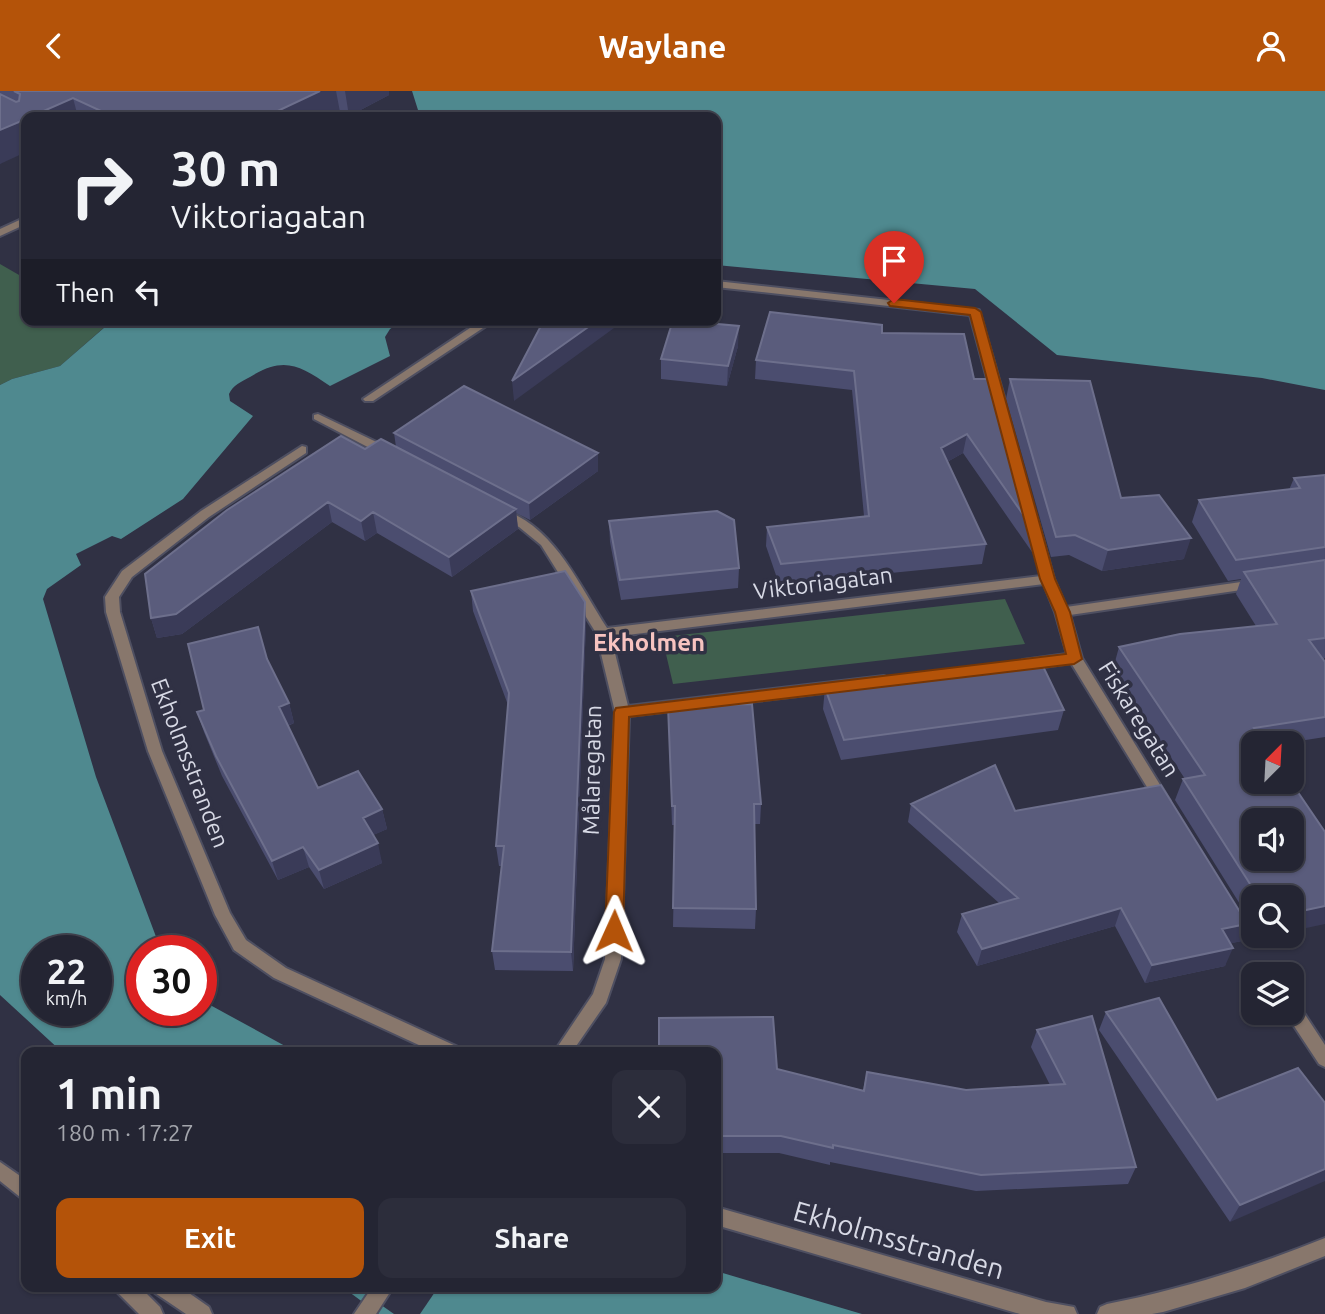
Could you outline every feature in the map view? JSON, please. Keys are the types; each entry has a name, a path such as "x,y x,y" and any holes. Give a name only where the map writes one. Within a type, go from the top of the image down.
{"street":[{"path":"0,233 21,222"},
{"path":"721,284 975,312 1000,405"},
{"path":"369,399 481,326"},
{"path":"318,417 397,458"},
{"name":"Ekholmsstranden","path":"302,450 205,514 127,574 112,597 113,612 155,751 223,915 240,945 280,973 441,1047"},
{"name":"Fiskaregatan","path":"1026,499 1074,659 1174,818"},
{"name":"Målaregatan","path":"486,506 523,524 545,542 603,633 622,712 613,959 608,986 566,1047"},
{"name":"Viktoriagatan","path":"603,633 1048,579"},
{"path":"1062,612 1270,582"},
{"path":"1006,667 1074,659"},
{"path":"622,712 896,680"},
{"path":"1303,1025 1325,1059"},
{"path":"0,1170 21,1187"},
{"name":"Ekholmsstranden","path":"721,1217 1046,1312 1067,1314"},
{"path":"1107,1314 1150,1306 1279,1268 1325,1247"},
{"path":"131,1292 153,1314"},
{"path":"171,1292 202,1314"},
{"path":"366,1311 380,1292"}],"shaded area":[{"path":"412,91 1325,91 1325,390 1262,378 1057,355 975,289 721,265 721,112 414,112 418,110"},
{"path":"0,264 21,276 21,326 106,326 60,366 0,385"},
{"path":"106,326 395,326 385,337 390,356 330,386 300,368 282,365 262,370 240,382 229,394 230,401 253,416 183,499 121,539 112,536 76,554 81,565 47,589 43,599 96,777 155,935 126,935 126,1026 217,1026 217,1009 287,1047 57,1047 34,1026 112,1026 112,935 21,935 21,1014 0,995 0,385 60,366"},
{"path":"1005,599 1025,644 673,684 662,637"},
{"path":"721,1272 862,1314 379,1314 349,1292 721,1292"}],"pier":[{"path":"363,1292 435,1292 420,1314 394,1314"}],"building":[{"path":"14,91 320,91 276,112 103,112 73,98 41,112 21,112 21,121 0,130 0,94 16,102 19,101 20,94"},
{"path":"770,312 882,325 882,333 964,334 974,379 994,379 1036,533 967,434 941,448 986,544 781,564 767,527 869,516 854,371 756,360"},
{"path":"541,326 590,326 512,381"},
{"path":"671,326 739,326 728,366 661,359"},
{"path":"1010,379 1090,381 1121,498 1159,495 1191,538 1108,550 1075,535 1056,537"},
{"path":"464,386 598,453 529,503 394,433"},
{"path":"341,436 365,449 381,439 516,509 449,557 373,512 361,521 328,502 176,614 151,618 145,574 227,510"},
{"path":"1325,475 1325,547 1236,560 1199,500 1300,488 1294,478"},
{"path":"717,511 734,520 739,568 620,580 609,521"},
{"path":"1325,560 1325,638 1309,640 1325,662 1325,717 1254,728 1256,731 1241,731 1241,795 1300,795 1325,832 1325,906 1304,910 1304,885 1251,885 1242,871 1304,871 1304,808 1241,808 1241,870 1183,779 1205,775 1119,647 1180,634 1277,624 1244,572"},
{"path":"565,571 585,602 571,952 492,951 504,846 496,846 509,693 471,591"},
{"path":"258,627 267,659 289,703 279,707 318,788 358,771 382,809 363,818 378,843 319,870 303,847 272,861 216,756 197,712 204,710 188,644"},
{"path":"1040,660 1064,710 844,740 825,688"},
{"path":"752,704 761,804 754,804 756,909 673,908 675,806 672,806 668,706"},
{"path":"995,765 1015,811 1161,785 1241,914 1241,925 1222,929 1233,948 1152,965 1121,908 982,949 962,914 1018,898 911,804"},
{"path":"1159,998 1217,1100 1298,1068 1325,1103 1325,1169 1240,1205 1106,1012"},
{"path":"1092,1016 1136,1167 981,1175 781,1136 721,1136 721,1047 659,1047 659,1018 773,1017 777,1069 864,1091 867,1072 966,1090 1065,1084 1037,1030"}],"district":[{"name":"Ekholmen","path":"649,643"}],"route":[{"path":"614,931 622,712 1074,659 1062,612 1048,579 975,312 894,303"}]}
